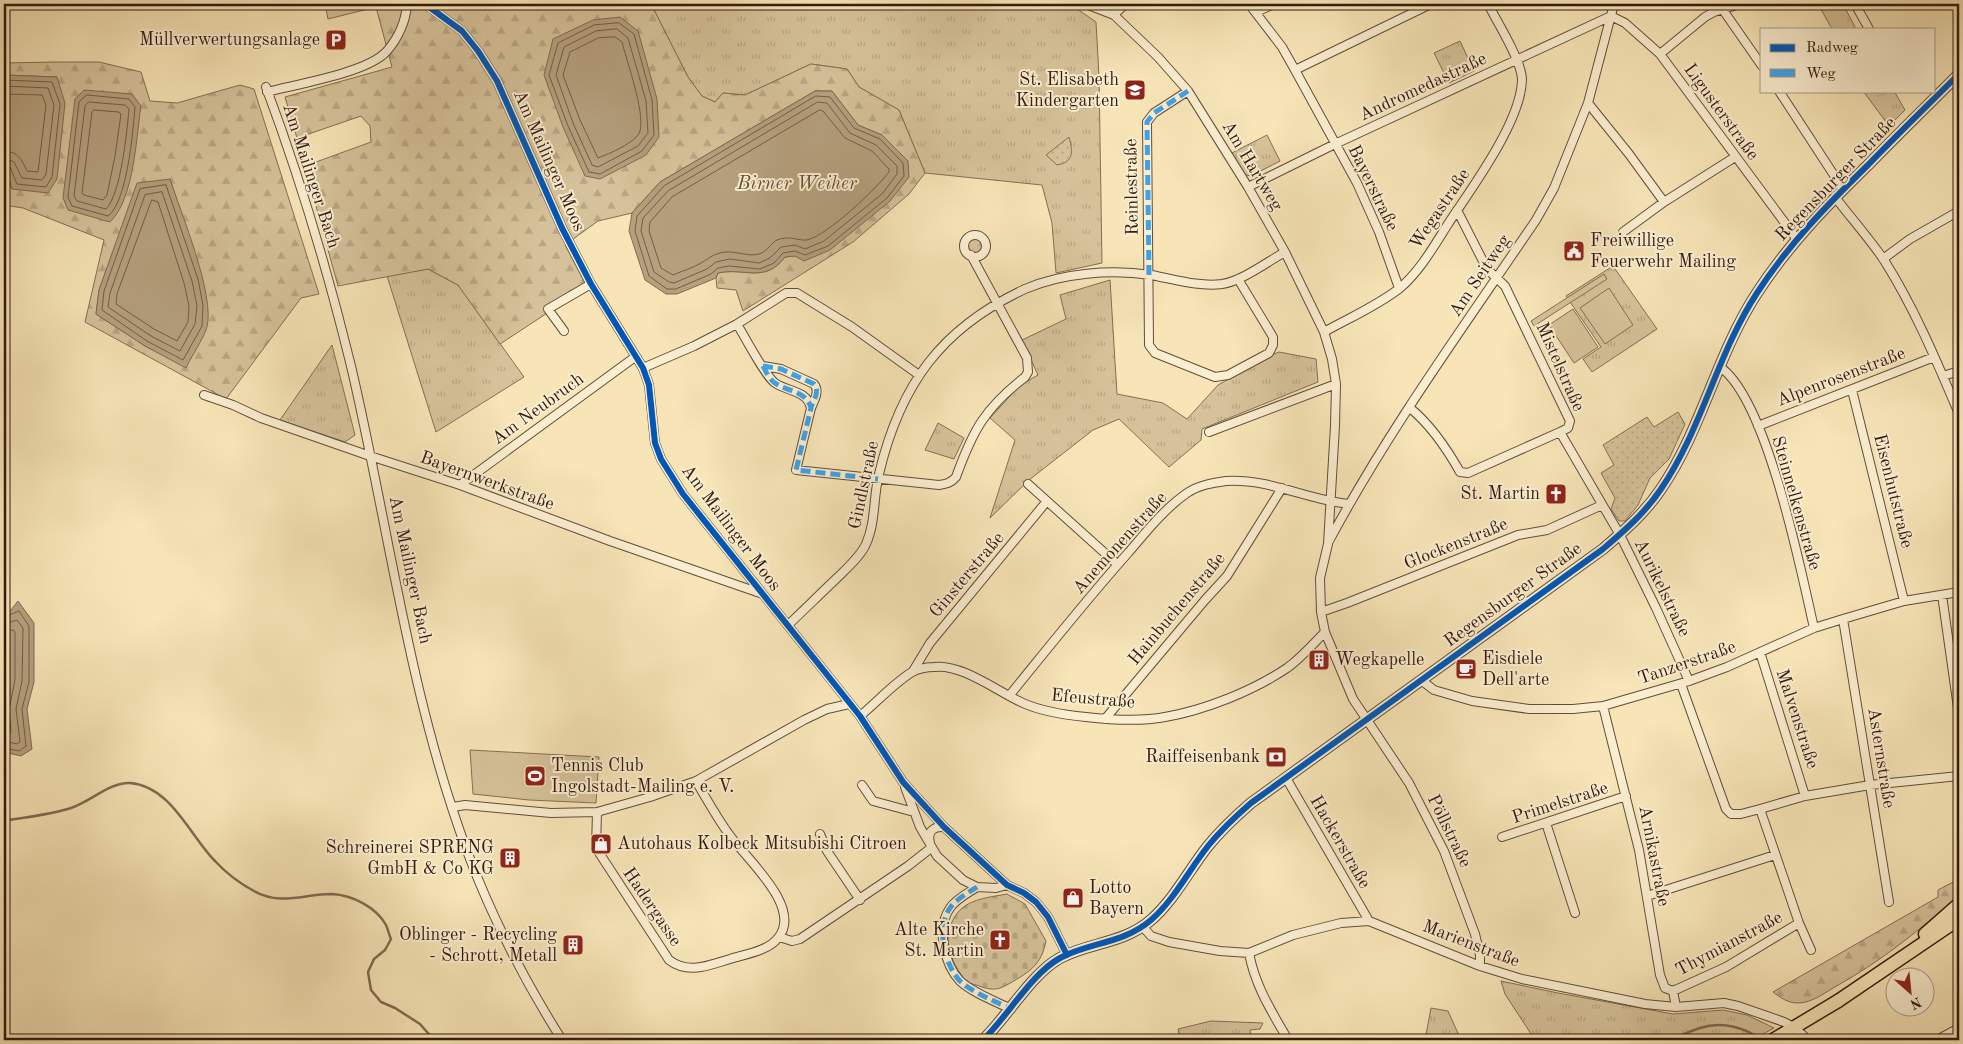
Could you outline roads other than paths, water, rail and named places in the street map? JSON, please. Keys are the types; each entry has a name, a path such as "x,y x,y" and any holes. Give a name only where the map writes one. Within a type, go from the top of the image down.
{"main road":[{"path":"1860,985 1959,904"},
{"path":"1777,1038 1838,1001 1937,935 1959,917"}],"street":[{"name":"Am Mailinger Bach","path":"407,4 399,35 386,53 367,65 267,89 327,274 351,367 421,692 453,807 467,851 502,935 534,996 562,1040"},
{"name":"Am Mailinger Moos","path":"425,4 462,31 478,51 497,81 559,220 591,284 643,368 649,385 652,429 655,443 661,459 683,494 860,716 903,782 944,827 1007,885 1024,893 1036,902 1048,917 1067,955"},
{"name":"Am Hartweg","path":"1086,4 1114,15 1158,57 1188,91 1248,187 1285,252 1324,332 1332,359 1336,384 1328,544 1320,578 1321,612 1325,632 1353,699 1367,719"},
{"path":"1114,15 1125,4"},
{"name":"Bayerstraße","path":"1249,4 1295,70 1356,183 1379,232 1400,288"},
{"path":"1256,12 1274,4"},
{"path":"1295,70 1431,4"},
{"name":"Wegastraße","path":"1324,332 1400,288 1423,261 1486,167 1509,124 1518,100 1522,79 1517,61 1488,4"},
{"name":"Am Seitweg","path":"1328,544 1349,504 1410,408 1536,220 1554,188 1588,103 1614,4"},
{"path":"1660,54 1705,17 1740,4"},
{"path":"1855,4 1868,28"},
{"path":"1723,10 1760,63"},
{"name":"Andromedastraße","path":"1248,187 1335,144 1611,16"},
{"name":"Ligusterstraße","path":"1611,16 1625,22 1660,54 1796,238"},
{"name":"Regensburger Straße","path":"983,1040 1044,970 1067,955 1122,938 1143,927 1162,909 1209,845 1234,817 1251,803 1620,535 1639,517 1674,467 1699,416 1735,332 1756,294 1796,238 1959,74"},
{"name":"Reinlestraße","path":"1149,275 1147,122 1154,113 1188,91"},
{"path":"1780,92 1839,193 1883,259 1913,310 1959,414"},
{"path":"1588,103 1664,202"},
{"path":"1623,232 1664,202 1735,157"},
{"name":"Mistelstraße","path":"1457,210 1487,269 1505,286 1570,421 1568,428 1560,432 1620,535"},
{"path":"1883,259 1910,239 1959,211"},
{"name":"Gindlstraße","path":"788,625 854,561 866,546 871,530 878,479 887,441 902,404 919,375 935,354 952,337 996,304 1027,288 1057,279 1115,272 1149,275 1204,286 1224,284 1238,279 1285,252"},
{"path":"763,366 781,369 817,387 796,470 939,485 952,482 956,477 968,444 982,418 1028,372 1027,358 971,255"},
{"path":"1149,275 1149,345 1155,353 1215,377 1228,375 1268,353 1274,345 1273,337 1238,279"},
{"path":"564,332 548,309 591,284"},
{"path":"643,368 694,346 737,324 786,293 797,293 844,322 919,375"},
{"path":"737,324 774,383 805,396 810,402 811,408"},
{"name":"Am Neubruch","path":"460,485 635,357"},
{"name":"Alpenrosenstraße","path":"1758,426 1934,357"},
{"name":"Steinnelkenstraße","path":"1720,367 1733,379 1758,426 1777,478 1814,628"},
{"path":"1943,376 1959,371"},
{"path":"1209,432 1336,384"},
{"name":"Eisenhutstraße","path":"1852,390 1904,601"},
{"name":"Bayernwerkstraße","path":"204,396 761,593"},
{"path":"1410,408 1448,450 1460,472 1468,473 1560,432"},
{"name":"Anemonenstraße","path":"1009,696 1117,564 1170,506 1188,493 1204,484 1228,481 1282,488 1330,502 1349,504"},
{"path":"1028,484 1117,564"},
{"name":"Hainbuchenstraße","path":"1105,719 1204,600 1227,576 1282,488"},
{"name":"Ginsterstraße","path":"913,671 930,643 1047,501"},
{"name":"Glockenstraße","path":"1321,612 1518,535 1547,530 1602,505"},
{"name":"Aurikelstraße","path":"1620,535 1689,681"},
{"name":"Tanzerstraße","path":"1421,680 1434,690 1472,701 1529,709 1573,709 1603,706 1681,684 1727,667 1814,628 1904,601 1959,592"},
{"path":"1942,595 1959,715"},
{"name":"Asternstraße","path":"1843,619 1889,902"},
{"name":"Efeustraße","path":"860,716 913,671 936,666 958,670 975,677 1009,696 1042,710 1105,719 1128,720 1165,717 1200,708 1257,685 1288,668 1325,632"},
{"name":"Malvenstraße","path":"1760,652 1805,796"},
{"path":"1681,684 1726,808 1731,814 1740,814 1805,796 1870,785 1959,776"},
{"path":"453,807 465,804 551,813 597,812 650,797 696,781 804,720 827,709 849,704"},
{"name":"Arnikastraße","path":"1603,706 1626,796 1647,896 1660,975 1665,988 1673,992 1676,1007"},
{"name":"Pöllstraße","path":"1367,719 1408,783 1444,851 1475,934 1480,955 1480,966"},
{"name":"Hackerstraße","path":"1286,778 1369,921"},
{"path":"696,781 728,834 771,887 782,904 786,916 784,927 779,937 792,942 800,939 860,900 908,866 931,848 928,835 930,832 939,826 944,827"},
{"name":"Am Mailinger Moos","path":"903,782 914,812 931,848 963,880 978,887"},
{"path":"862,785 873,801 914,812"},
{"name":"Primelstraße","path":"1502,837 1626,796"},
{"path":"1760,809 1799,923 1811,950"},
{"name":"Hadergasse","path":"597,812 596,848 600,856 663,952 677,966 694,969 712,964 764,948 779,937"},
{"path":"1546,823 1575,913"},
{"path":"820,834 827,851 860,900"},
{"path":"1647,896 1775,855"},
{"path":"1007,885 996,888 978,887 962,897 949,909 944,923 943,937 947,960 960,981 1011,1009"},
{"name":"Marienstraße","path":"1143,927 1151,936 1169,942 1202,948 1250,953 1293,935 1341,923 1369,921 1480,966 1522,979 1645,1004 1676,1007 1724,1003 1775,1018 1796,1028"},
{"name":"Thymianstraße","path":"1673,992 1726,967 1799,923"},
{"path":"1250,953 1252,968 1259,989 1288,1040"},
{"path":"1796,1028 1808,1040"},
{"path":"1936,1040 1959,1028"}],"water":[{"path":"620,17 638,31 657,99 659,137 646,155 600,179 585,176 563,127 544,75 553,39 593,20"},
{"path":"4,75 57,77 65,103 57,179 48,193 12,189 4,166"},
{"path":"84,90 132,94 141,106 133,168 129,184 118,212 110,222 68,210 63,198 75,99"},
{"name":"Birner Weiher","path":"815,91 832,91 858,125 882,135 908,161 909,177 890,201 830,250 804,261 795,256 785,257 777,265 762,272 718,273 716,278 677,294 666,294 645,280 629,231 632,213 660,182"},
{"path":"170,179 202,275 208,313 205,332 186,368 145,346 96,314 99,290 137,183"},
{"path":"18,601 34,623 34,682 27,709 32,749 21,756 4,752 4,613 11,610"}],"waterway":[{"path":"4,821 71,808 115,786 130,783 144,786 168,802 206,851 224,870 254,891 283,899 321,894 340,895 363,903 376,913 386,925 391,939 385,950 374,959 368,972 371,990 381,1002 395,1008 420,1024 434,1040"},
{"path":"1625,1040 1671,1038 1700,1028 1716,1025 1732,1026 1755,1035 1762,1040"},
{"path":"1026,1040 1034,1040"},
{"path":"1556,1040 1580,1040"}],"place":[{"name":"Müllverwertungsanlage","path":"336,40"},
{"name":"St. Elisabeth Kindergarten","path":"1135,90"},
{"name":"Freiwillige Feuerwehr Mailing","path":"1574,251"},
{"name":"St. Martin","path":"1556,494"},
{"name":"Wegkapelle","path":"1319,660"},
{"name":"Eisdiele Dell'arte","path":"1466,669"},
{"name":"Raiffeisenbank","path":"1276,757"},
{"name":"Tennis Club Ingolstadt-Mailing e. V.","path":"535,776"},
{"name":"Autohaus Kolbeck Mitsubishi Citroen","path":"601,844"},
{"name":"Schreinerei SPRENG GmbH & Co KG","path":"510,858"},
{"name":"Lotto Bayern","path":"1073,898"},
{"name":"Alte Kirche St. Martin","path":"1000,940"},
{"name":"Oblinger - Recycling - Schrott, Metall","path":"573,945"}]}
